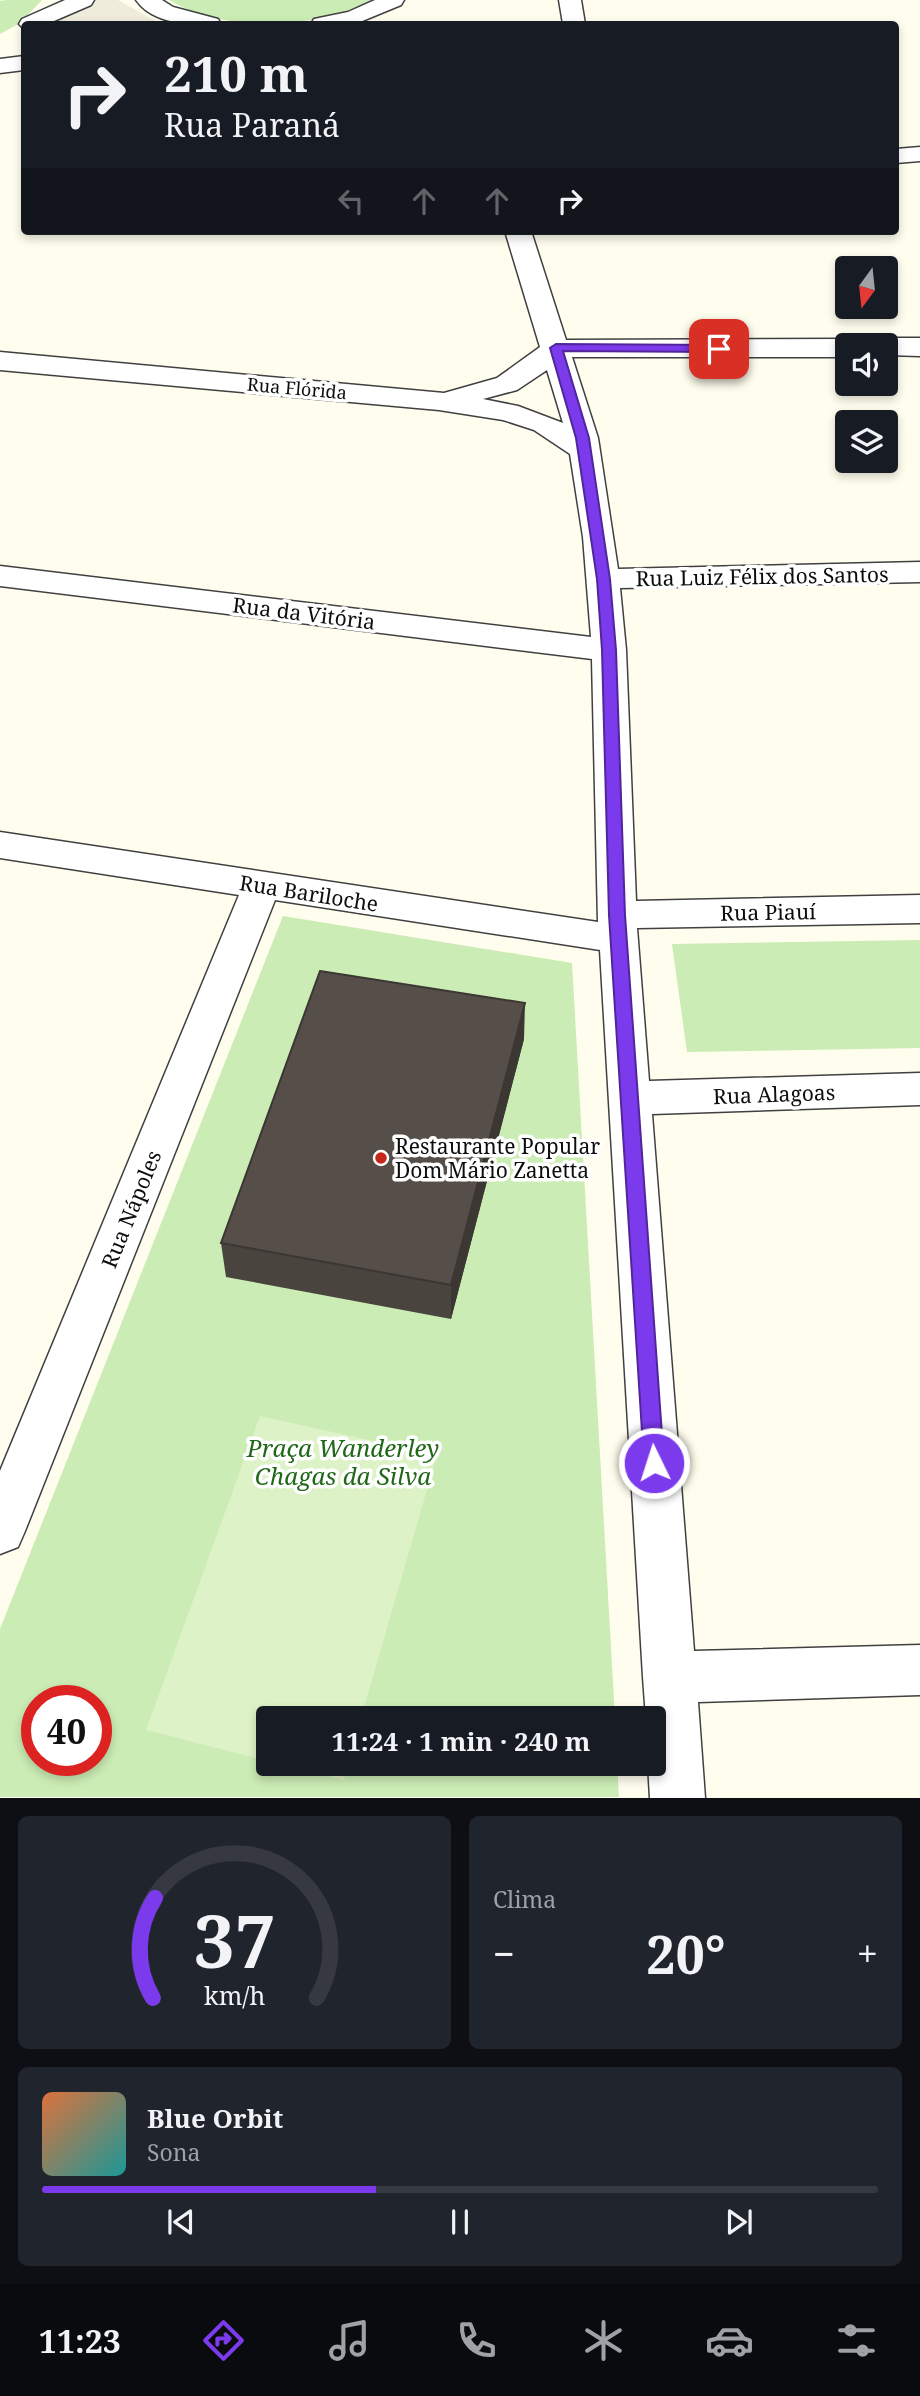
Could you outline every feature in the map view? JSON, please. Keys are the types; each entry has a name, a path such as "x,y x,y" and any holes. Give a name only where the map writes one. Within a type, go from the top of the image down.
{"street":[{"path":"37,21 83,0"},
{"path":"147,0 165,12 199,21"},
{"path":"338,21 354,18 393,0"},
{"path":"570,0 574,21"},
{"path":"0,66 21,63"},
{"path":"899,156 920,154"},
{"path":"519,235 585,450 604,579 628,1098 678,1797"},
{"path":"898,347 920,347"},
{"path":"439,401 507,384 556,348 835,348"},
{"name":"Rua Flórida","path":"0,361 439,401 509,412 545,424 585,450"},
{"name":"Rua Luiz Félix dos Santos","path":"604,579 920,572"},
{"name":"Rua da Vitória","path":"0,576 609,650"},
{"name":"Rua Bariloche","path":"0,845 262,886 618,927"},
{"name":"Rua Nápoles","path":"0,1531 262,886"},
{"name":"Rua Piauí","path":"618,927 920,909"},
{"name":"Rua Alagoas","path":"628,1098 920,1089"},
{"path":"669,1676 920,1670"}],"green space":[{"path":"42,0 20,23 0,34 0,1"},
{"path":"169,0 373,0 350,10 303,21 233,21 192,11"},
{"name":"Praça Wanderley Chagas da Silva","path":"283,916 572,963 614,1706 256,1706 256,1776 618,1776 619,1797 0,1797 0,1629"},
{"path":"920,940 920,1048 687,1052 672,944"},
{"path":"260,1416 437,1455 364,1706 256,1706 256,1758 146,1730"},
{"path":"328,1776 345,1776 344,1780"}],"shaded area":[{"path":"94,0 118,0 156,21 56,21"}],"building":[{"name":"Restaurante Popular Dom Mário Zanetta","path":"320,971 525,1003 451,1285 221,1243"}],"place":[{"name":"Restaurante Popular Dom Mário Zanetta","path":"381,1158"}],"route":[{"path":"654,1463 617,915 609,650 604,579 583,438 556,348 719,349"}]}
